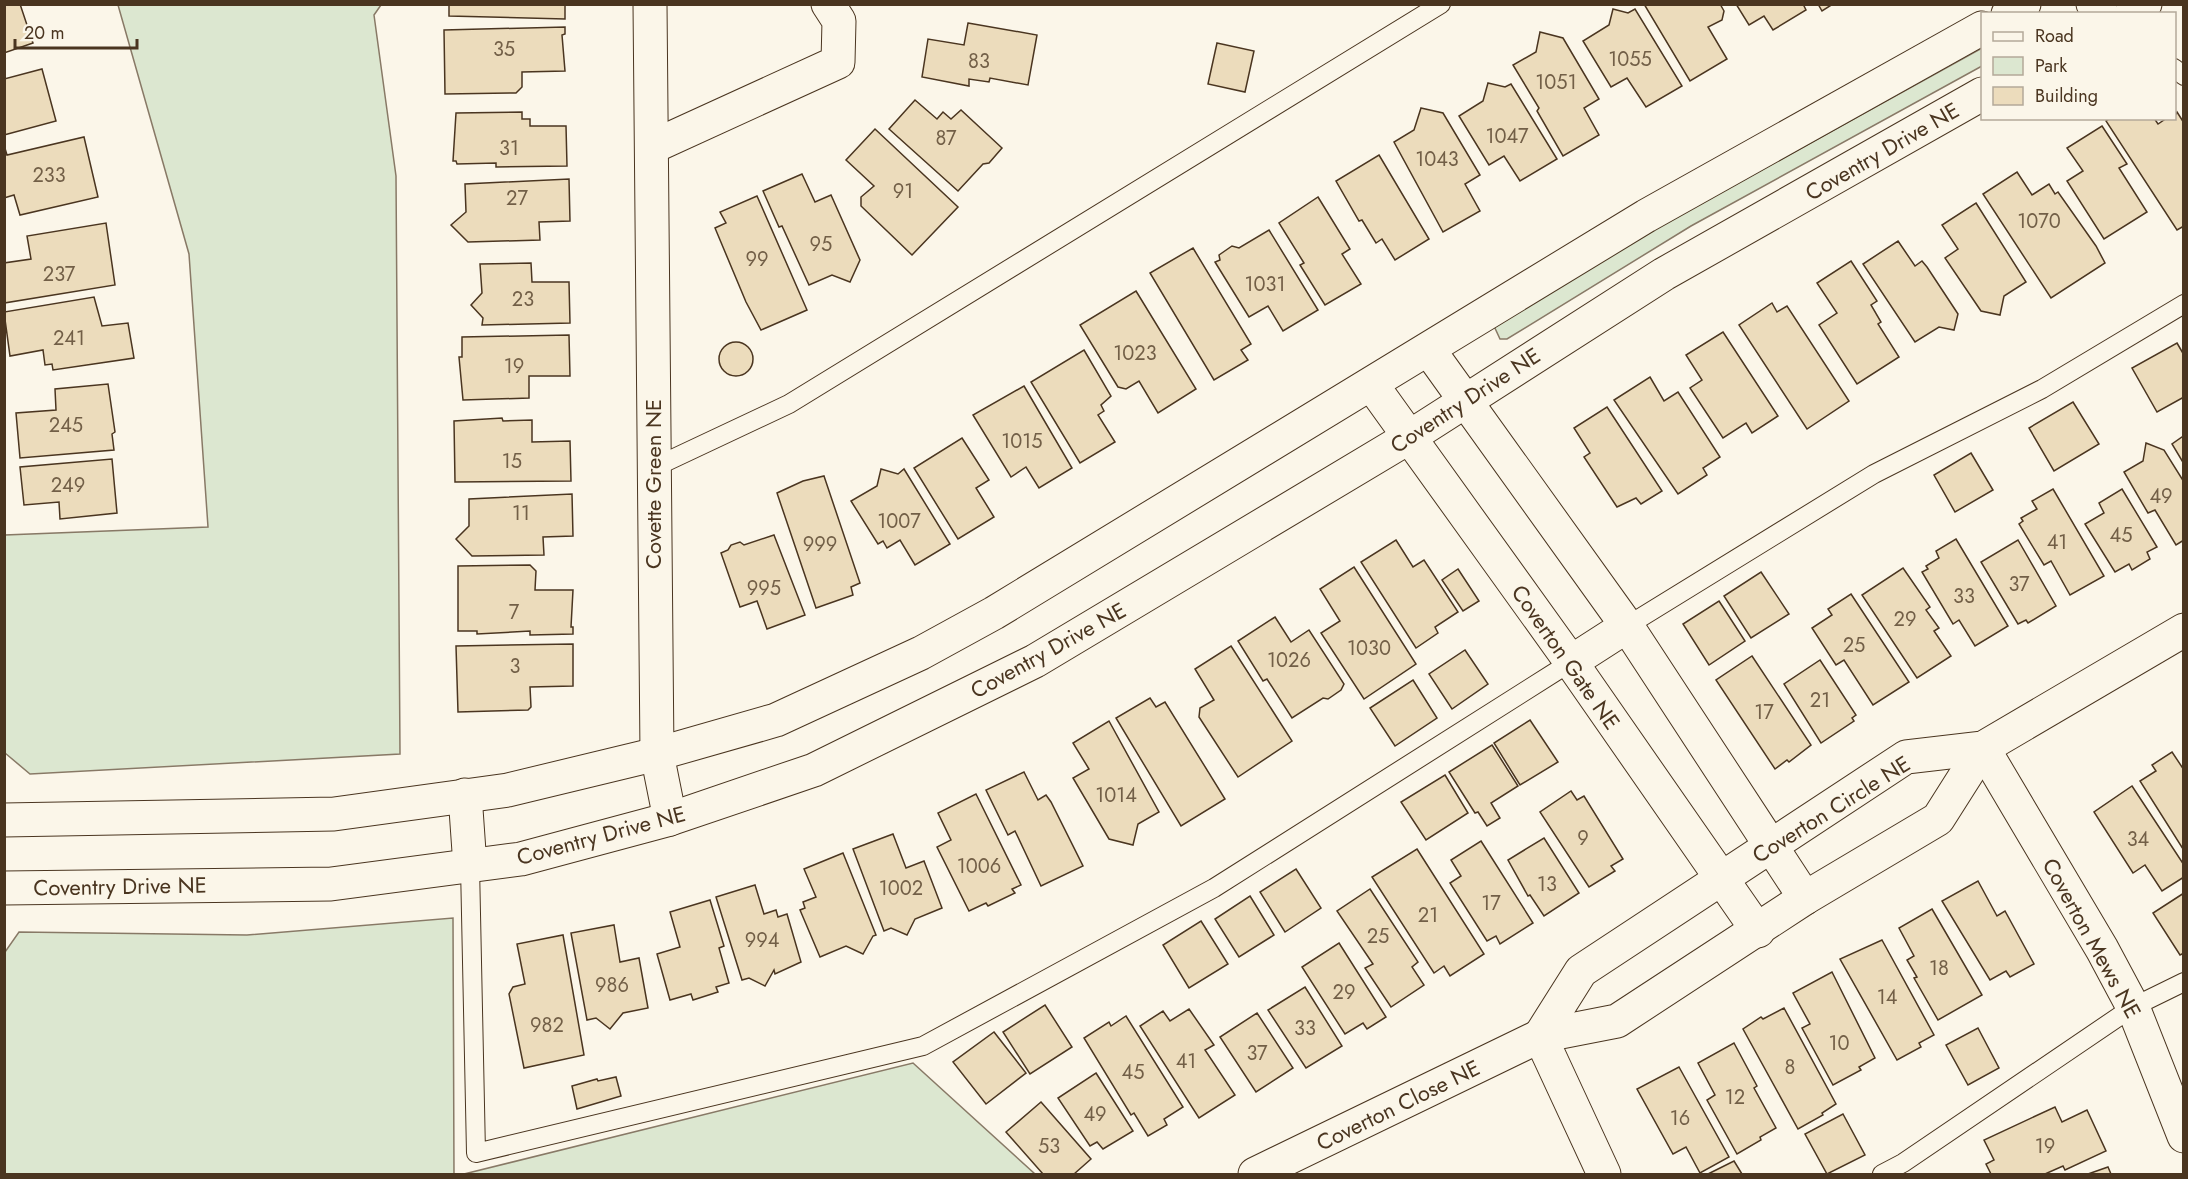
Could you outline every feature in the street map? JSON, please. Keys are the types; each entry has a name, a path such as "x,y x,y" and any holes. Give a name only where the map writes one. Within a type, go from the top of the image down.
{"street":[{"name":"Covette Green NE","path":"650,4 657,754 669,819"},
{"path":"652,147 837,62 839,21 828,4"},
{"path":"2011,12 2024,4"},
{"path":"4,820 334,814 508,790 657,754 776,720 921,653 994,613 1372,385 1646,216 1981,29"},
{"name":"Coventry Drive NE","path":"4,888 331,884 470,866 521,858 669,819 814,770 1025,666 1411,436 1465,399 1664,274 1981,95"},
{"path":"1429,350 1627,627 1805,898"},
{"name":"Coverton Gate NE","path":"1372,385 1411,436 1571,662 1719,879 1758,931"},
{"path":"1571,662 1627,627"},
{"name":"Coverton Circle NE","path":"1719,879 1906,757 1983,747 2184,630"},
{"name":"Coverton Circle NE","path":"1758,931 1805,898 1938,819 1983,747"},
{"name":"Coverton Mews NE","path":"1983,747 2133,1006 2184,1136"},
{"path":"465,795 470,866"},
{"path":"1604,1174 1540,1036 1581,972 1719,879"},
{"name":"Coverton Close NE","path":"1255,1174 1540,1036 1617,1022 1758,931"}],"lane":[{"path":"653,468 789,404 1441,4"},
{"path":"1627,627 1874,474 2042,389 2184,304"},
{"path":"470,866 476,1153 923,1046 1214,888 1571,662"},
{"path":"1882,1174 1905,1169 2133,1006 2184,982"}],"green space":[{"path":"118,5 381,5 374,15 396,176 400,754 30,774 5,753 5,535 208,527 189,254"},
{"path":"1981,49 1981,67 1691,226 1507,339 1500,339 1494,326 1660,226"},
{"path":"453,918 454,1174 5,1174 5,952 19,932 247,935"},
{"path":"913,1063 1035,1174 464,1174"}],"building":[{"path":"4,4 20,4 33,43 4,53"},
{"path":"449,4 565,4 565,19 449,16"},
{"path":"1644,4 1720,4 1724,11 1722,20 1708,27 1727,59 1690,81"},
{"path":"1736,4 1803,4 1806,10 1773,30 1764,16 1749,25"},
{"path":"1818,4 1833,4 1822,11"},
{"path":"1613,9 1628,13 1635,9 1682,86 1646,107 1627,78 1611,87 1583,41 1609,25"},
{"path":"968,23 1037,35 1028,85 990,78 989,82 969,79 969,86 922,77 928,39 964,45"},
{"path":"565,27 565,34 562,35 565,71 522,72 522,87 516,93 445,94 444,30"},
{"path":"1540,32 1563,38 1599,99 1584,108 1599,135 1563,156 1537,111 1539,108 1513,65 1536,52"},
{"path":"1217,43 1254,51 1245,92 1208,84"},
{"path":"42,69 56,121 4,135 4,79"},
{"path":"1488,83 1505,87 1511,84 1557,159 1520,181 1504,156 1489,165 1459,116 1483,101"},
{"path":"915,100 937,119 943,112 951,119 961,110 1002,148 989,163 983,164 958,191 889,129"},
{"path":"1421,108 1443,113 1480,175 1465,184 1480,211 1443,232 1394,142 1414,130"},
{"path":"522,112 522,119 530,119 530,126 566,126 567,166 496,167 496,163 457,164 453,161 456,113"},
{"path":"2177,112 2184,123 2184,226 2177,230 2106,121 2155,120 2158,124 2164,120 2176,120"},
{"path":"2102,126 2127,164 2119,168 2147,212 2104,239 2067,181 2083,171 2067,148"},
{"path":"875,129 958,207 912,255 861,206 861,197 874,186 846,160"},
{"path":"84,137 98,197 20,215 14,195 4,198 4,145 7,155"},
{"path":"1379,155 1429,239 1395,260 1382,239 1376,243 1362,220 1359,221 1336,181"},
{"path":"2017,172 2032,195 2049,184 2055,194 2058,192 2096,246 2105,263 2051,298 1983,194"},
{"path":"802,174 815,202 831,195 860,260 850,282 832,275 809,285 763,191"},
{"path":"569,179 570,221 539,222 540,240 468,242 451,225 466,212 465,184"},
{"path":"757,196 807,310 761,330 746,302 715,228 726,223 720,212"},
{"path":"1318,197 1350,249 1342,254 1361,284 1325,305 1300,265 1304,263 1279,223"},
{"path":"1976,203 2026,282 2004,296 2000,315 1981,311 1945,258 1958,249 1942,225"},
{"path":"106,223 115,285 4,303 4,263 31,259 27,236"},
{"path":"1269,230 1318,310 1283,331 1268,306 1249,317 1215,262 1220,260 1219,255 1232,246 1239,248"},
{"path":"1898,241 1915,266 1922,261 1927,267 1958,314 1954,330 1939,327 1915,342 1863,264"},
{"path":"1193,248 1251,344 1241,350 1248,360 1214,380 1150,273"},
{"path":"1851,261 1877,301 1871,305 1881,322 1878,324 1899,357 1857,384 1819,325 1837,313 1817,283"},
{"path":"531,263 532,282 569,282 570,323 482,325 483,318 471,305 482,293 480,264"},
{"path":"1136,291 1196,389 1158,413 1139,381 1126,389 1118,387 1080,325"},
{"path":"94,297 102,326 128,323 134,358 53,370 52,364 45,365 43,350 10,356 4,312"},
{"path":"1772,303 1777,312 1787,306 1849,401 1807,429 1739,325"},
{"path":"1723,332 1778,416 1752,433 1746,423 1723,438 1690,388 1702,380 1686,355"},
{"path":"569,335 570,376 529,376 529,398 463,400 459,357 462,357 462,337"},
{"path":"736,342 748,347 753,359 748,371 736,376 724,371 719,359 724,347"},
{"path":"2177,343 2184,355 2184,397 2157,412 2132,368"},
{"path":"1084,350 1111,396 1101,405 1104,411 1098,415 1115,442 1080,463 1031,382"},
{"path":"1650,377 1664,401 1678,392 1720,457 1703,468 1707,475 1678,494 1614,400"},
{"path":"108,384 115,432 112,434 114,450 20,458 16,413 56,410 55,389"},
{"path":"1024,386 1072,468 1039,488 1026,467 1011,477 973,415"},
{"path":"2073,402 2099,444 2054,471 2029,428"},
{"path":"1607,407 1662,491 1641,504 1636,498 1617,507 1584,457 1590,453 1574,428"},
{"path":"502,418 503,421 532,420 532,442 570,441 571,481 455,482 454,421"},
{"path":"2184,437 2184,464 2172,444"},
{"path":"962,438 989,480 976,488 994,517 958,539 914,468"},
{"path":"2146,443 2164,450 2184,482 2184,540 2176,545 2155,510 2148,513 2124,472 2143,461"},
{"path":"1971,453 1993,490 1955,512 1934,475"},
{"path":"112,459 117,513 60,519 59,502 24,505 20,467"},
{"path":"881,469 898,474 904,469 950,544 915,565 900,540 887,548 883,541 878,544 851,501 877,486"},
{"path":"824,476 860,583 851,587 853,595 816,608 777,493 803,481"},
{"path":"2053,489 2104,576 2070,595 2051,561 2044,565 2019,524 2023,521 2021,518 2037,509 2032,501"},
{"path":"2122,489 2157,547 2147,552 2150,559 2132,570 2129,564 2115,572 2085,524 2104,513 2099,503"},
{"path":"572,494 573,536 543,537 544,555 472,556 456,539 469,526 469,499"},
{"path":"774,535 805,615 767,629 757,601 740,607 721,553 728,550 731,545 740,542 744,545"},
{"path":"1956,539 2008,626 1975,646 1959,620 1953,624 1922,572 1928,569 1926,566 1939,558 1936,551"},
{"path":"1396,540 1413,567 1424,560 1458,612 1435,627 1438,633 1416,648 1361,562"},
{"path":"2018,540 2056,606 2028,623 2026,620 2018,624 1981,562"},
{"path":"530,565 536,571 535,590 573,590 571,627 573,627 573,634 530,635 530,631 477,634 477,631 458,631 458,566"},
{"path":"1354,567 1416,664 1364,699 1321,633 1340,621 1320,589"},
{"path":"1903,568 1930,607 1926,610 1939,628 1934,631 1951,656 1917,678 1862,595"},
{"path":"1458,569 1479,601 1463,611 1442,580"},
{"path":"1761,572 1789,614 1751,638 1724,596"},
{"path":"1851,594 1909,682 1873,705 1844,660 1836,665 1812,628 1832,615 1828,609"},
{"path":"1719,601 1745,641 1709,665 1683,624"},
{"path":"1275,617 1291,642 1309,630 1344,684 1341,690 1328,699 1323,698 1292,718 1267,679 1263,681 1238,641"},
{"path":"573,644 573,686 530,687 531,707 528,710 458,712 456,646"},
{"path":"1231,646 1292,741 1238,777 1199,717 1200,708 1214,700 1195,669"},
{"path":"1465,650 1488,684 1452,709 1429,674"},
{"path":"1752,656 1811,745 1789,762 1787,760 1775,769 1716,680"},
{"path":"1820,660 1856,715 1852,718 1854,721 1821,743 1784,684"},
{"path":"1413,680 1437,718 1395,746 1370,708"},
{"path":"1150,698 1156,707 1165,702 1225,799 1181,826 1116,718"},
{"path":"1530,720 1558,762 1520,785 1494,743"},
{"path":"1109,721 1159,812 1138,824 1133,845 1109,839 1073,778 1089,769 1073,743"},
{"path":"1492,745 1518,786 1491,803 1500,818 1487,826 1478,812 1475,813 1449,772"},
{"path":"2172,752 2184,770 2183,849 2140,781 2156,771 2152,765"},
{"path":"1024,772 1038,800 1046,795 1051,802 1083,866 1041,886 1015,831 1008,835 986,790"},
{"path":"1445,775 1468,813 1426,840 1401,802"},
{"path":"2132,786 2184,865 2184,877 2162,891 2145,865 2133,873 2094,812"},
{"path":"1571,791 1577,800 1584,796 1623,859 1611,866 1615,871 1589,887 1540,812"},
{"path":"976,794 1021,885 1012,889 1015,893 988,906 986,903 969,911 937,847 951,840 938,813"},
{"path":"893,834 906,868 924,861 942,908 915,919 907,935 891,928 884,931 853,849"},
{"path":"1544,838 1579,893 1544,916 1530,895 1528,896 1508,860"},
{"path":"1481,841 1533,923 1500,944 1496,936 1487,941 1450,883 1461,876 1451,860"},
{"path":"1417,849 1484,954 1450,976 1444,966 1434,973 1372,877"},
{"path":"843,853 876,935 873,936 863,954 846,946 820,957 800,910 805,908 803,902 816,897 804,869"},
{"path":"1296,869 1321,908 1285,932 1260,892"},
{"path":"1978,881 1997,916 2005,911 2034,964 2010,977 2006,971 1990,980 1942,901"},
{"path":"755,885 764,914 776,910 778,917 787,914 801,962 775,974 774,970 765,986 749,978 742,980 716,897"},
{"path":"1370,889 1418,962 1412,967 1424,985 1391,1007 1365,968 1373,964 1337,911"},
{"path":"2184,893 2184,953 2180,955 2153,913"},
{"path":"1250,896 1274,935 1239,957 1215,919"},
{"path":"710,900 724,946 719,948 729,983 716,987 718,992 693,1000 691,994 670,1000 657,954 680,947 670,912"},
{"path":"1932,909 1982,995 1938,1020 1914,978 1917,977 1907,960 1914,956 1899,928"},
{"path":"1201,921 1228,964 1189,988 1163,945"},
{"path":"614,925 620,962 639,958 648,1008 623,1013 610,1029 596,1018 587,1020 571,933"},
{"path":"563,935 584,1055 524,1068 509,994 513,987 525,984 517,944"},
{"path":"1882,940 1934,1035 1919,1043 1921,1047 1897,1060 1840,959"},
{"path":"1339,943 1386,1017 1367,1029 1363,1023 1345,1034 1302,967"},
{"path":"1832,972 1875,1058 1859,1067 1861,1070 1833,1085 1802,1028 1810,1024 1793,993"},
{"path":"1305,987 1342,1046 1306,1068 1268,1010"},
{"path":"1045,1005 1072,1047 1030,1074 1003,1032"},
{"path":"1784,1008 1836,1104 1822,1113 1823,1115 1798,1129 1743,1029 1761,1017 1763,1019"},
{"path":"1189,1009 1214,1045 1205,1050 1235,1095 1199,1118 1140,1026 1163,1011 1170,1021"},
{"path":"1257,1013 1293,1068 1256,1092 1220,1037"},
{"path":"1126,1016 1183,1107 1164,1119 1167,1125 1148,1136 1134,1113 1131,1115 1084,1038 1109,1022 1111,1026"},
{"path":"1978,1028 1999,1068 1968,1085 1946,1045"},
{"path":"994,1032 1026,1073 986,1104 953,1062"},
{"path":"1734,1043 1757,1086 1754,1088 1776,1128 1737,1154 1707,1100 1715,1095 1698,1063"},
{"path":"1679,1067 1729,1157 1700,1173 1686,1147 1673,1154 1637,1089"},
{"path":"1096,1073 1133,1131 1103,1149 1097,1142 1090,1146 1058,1098"},
{"path":"616,1077 621,1096 577,1109 572,1086 597,1079 598,1081"},
{"path":"1041,1102 1091,1159 1074,1174 1043,1174 1006,1132"},
{"path":"2055,1107 2062,1122 2087,1110 2106,1151 2065,1170 2063,1166 2045,1174 1991,1174 1986,1164 1994,1160 1984,1140"},
{"path":"1843,1114 1865,1155 1827,1174 1805,1134"},
{"path":"1734,1161 1742,1174 1708,1174"},
{"path":"2108,1167 2111,1174 2088,1174"}]}
